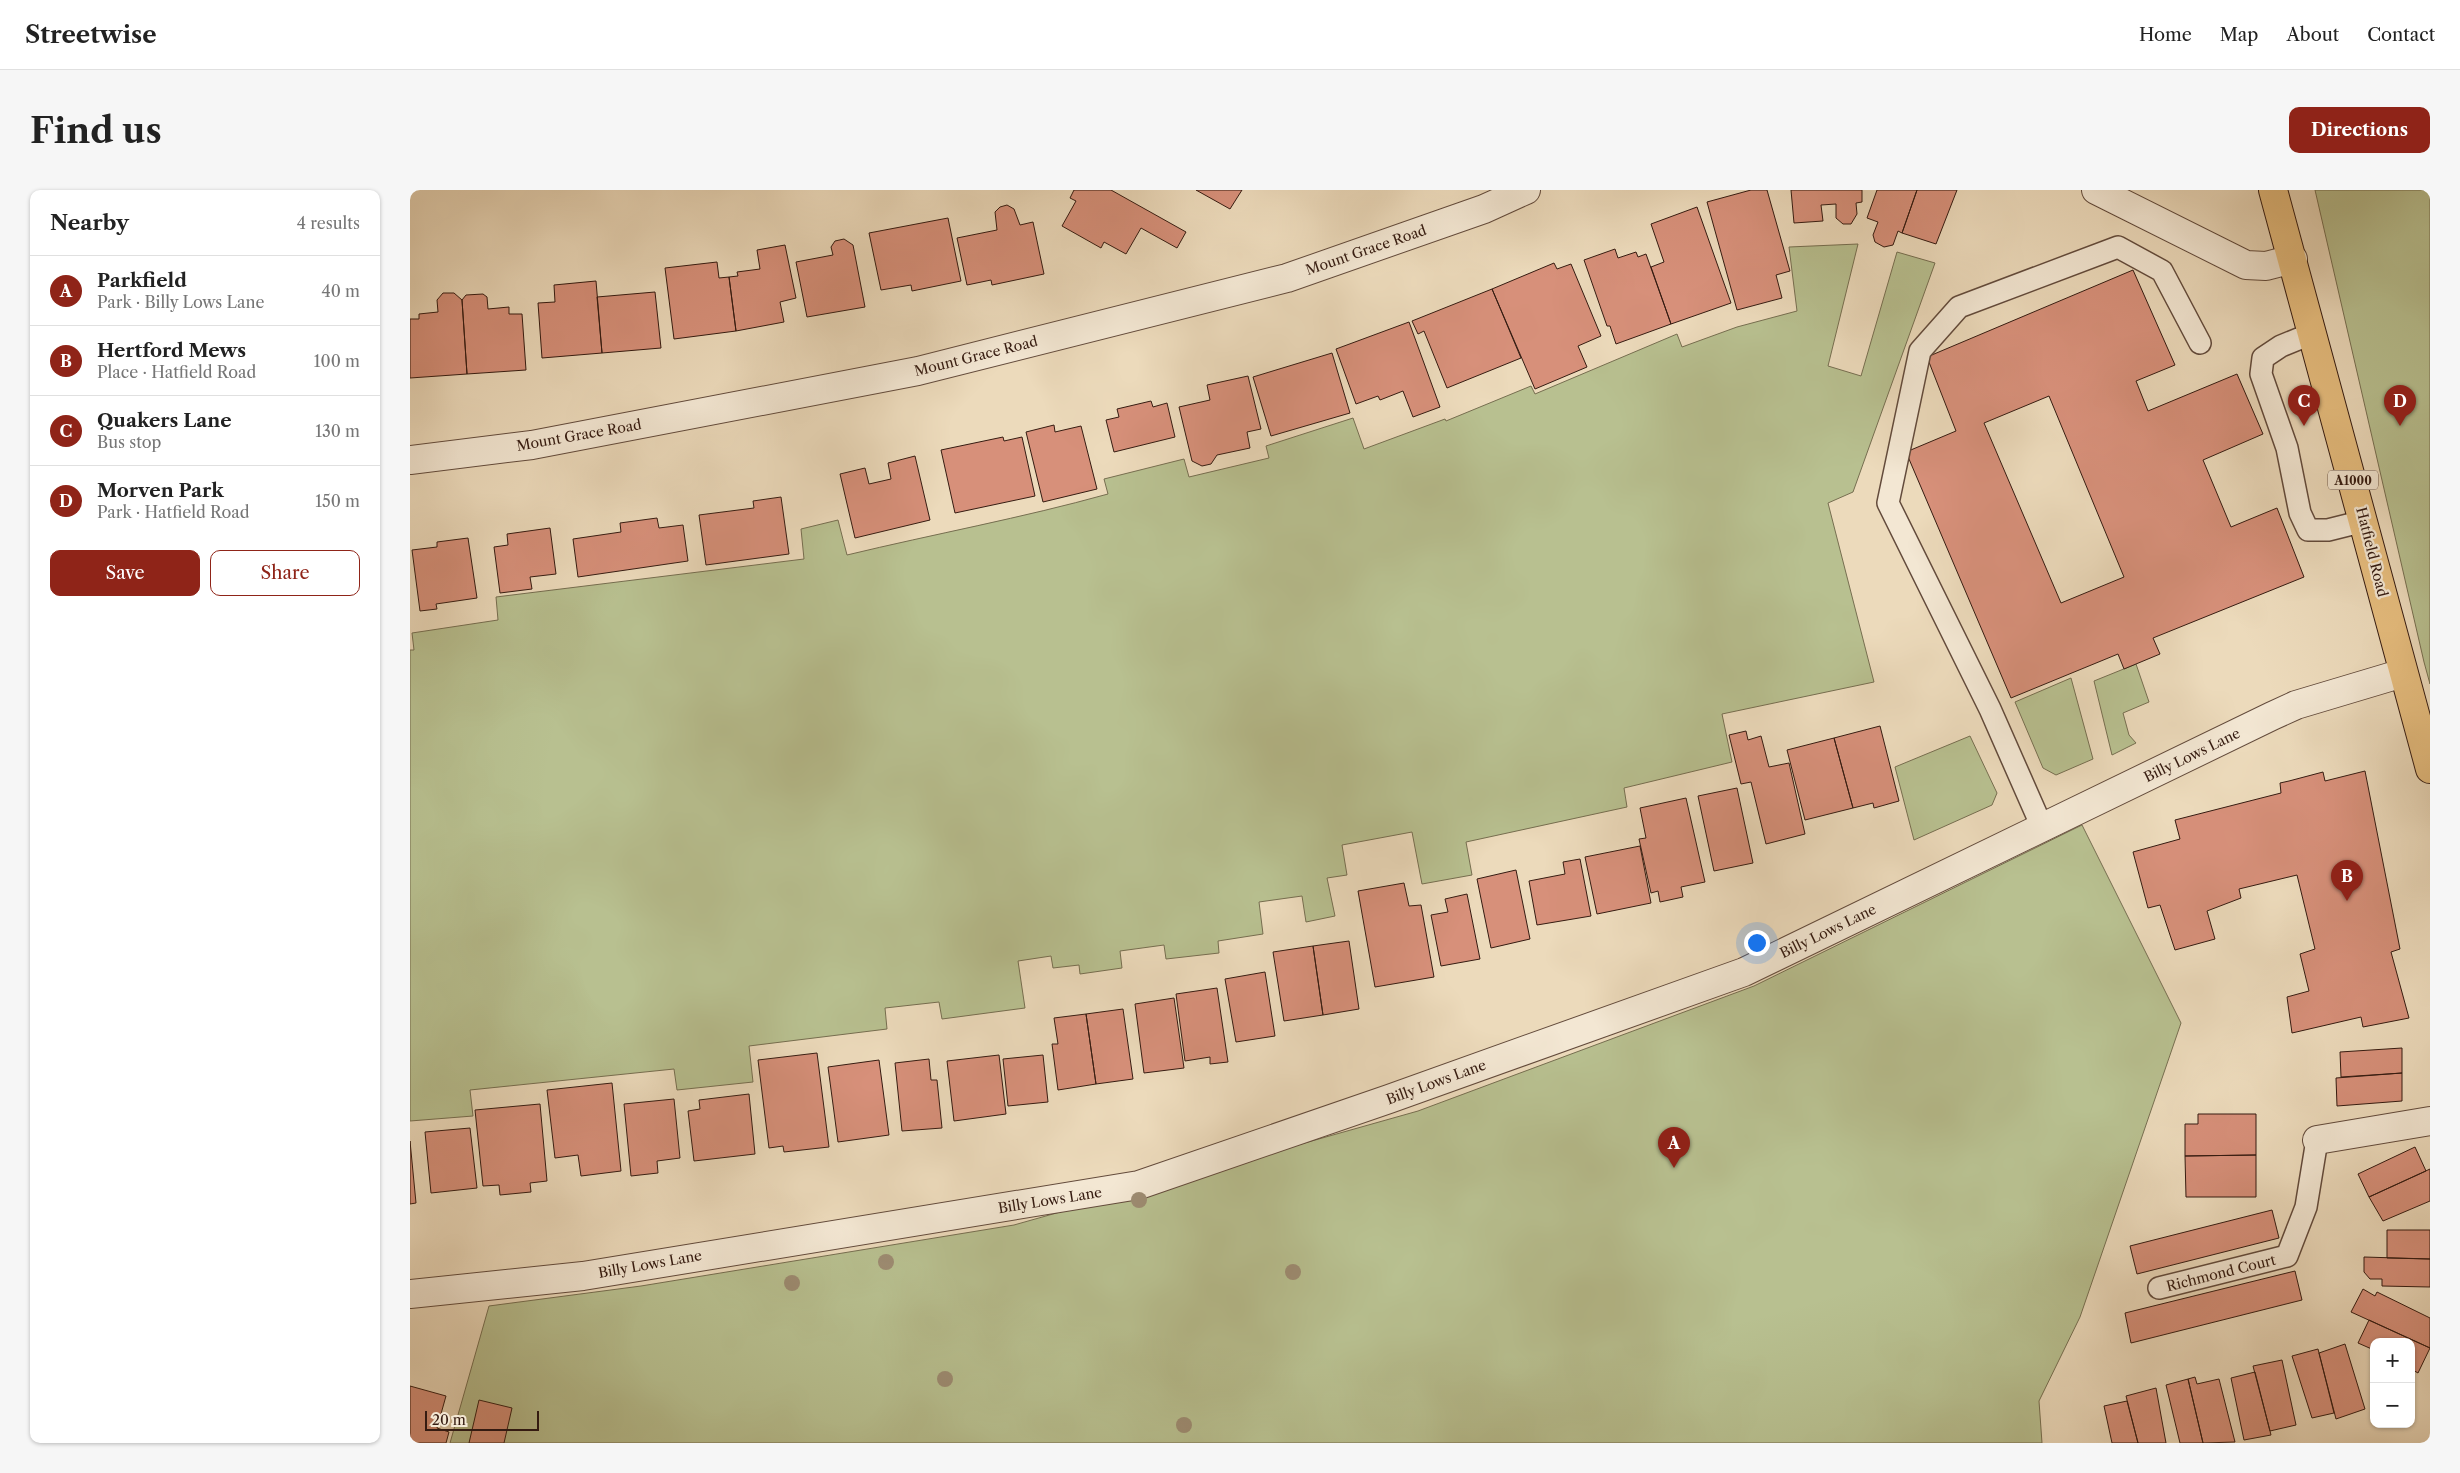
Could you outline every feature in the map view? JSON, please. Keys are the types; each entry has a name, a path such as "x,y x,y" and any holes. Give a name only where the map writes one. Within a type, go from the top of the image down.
{"main road":[{"name":"Hatfield Road","path":"2273,190 2430,769"}],"street":[{"name":"Mount Grace Road","path":"410,460 532,445 918,371 1287,278 1484,209 1526,190"},
{"path":"2096,190 2246,265 2266,266 2293,259"},
{"name":"Billy Lows Lane","path":"410,1294 583,1276 1139,1185 1389,1099 1744,972 2296,706 2403,673"},
{"name":"Richmond Court","path":"2317,1140 2430,1121"}],"lane":[{"path":"2042,828 1990,709 1888,503 1920,351 1959,307 2118,247 2162,271 2200,343"},
{"path":"2313,333 2281,346 2263,358 2261,374 2287,448 2300,513 2308,530 2328,530 2364,521"},
{"name":"Richmond Court","path":"2159,1288 2287,1256 2306,1207 2317,1140"}],"green space":[{"path":"2315,190 2430,190 2430,684 2424,662"},
{"path":"1858,244 1828,366 1861,376 1897,252 1935,263 1853,492 1828,503 1874,682 1722,714 1732,762 1624,788 1627,807 1466,842 1472,875 1422,884 1412,832 1342,845 1347,875 1327,878 1335,916 1306,922 1302,896 1259,902 1263,934 1218,941 1219,953 1166,959 1164,945 1120,951 1122,968 1080,974 1079,965 1053,968 1051,956 1018,961 1025,1008 942,1019 939,1002 885,1008 887,1029 749,1046 753,1082 677,1090 674,1069 470,1090 473,1116 410,1121 410,650 414,650 412,633 498,620 496,597 804,559 801,529 838,520 847,555 1011,518 1108,494 1104,479 1184,459 1189,477 1269,458 1266,446 1353,418 1364,449 1445,419 1446,421 1531,386 1535,394 1677,334 1682,347 1737,327 1797,311 1789,247"},
{"path":"2136,664 2149,702 2123,713 2129,735 2136,743 2112,755 2094,681"},
{"path":"2071,678 2093,759 2056,775 2043,768 2015,702"},
{"path":"1970,736 1997,793 1992,805 1914,840 1895,767"},
{"path":"2082,825 2181,1023 2080,1317 2039,1401 2042,1443 450,1443 489,1306 641,1286 1014,1225 1418,1111 1754,986"}],"building":[{"path":"1074,190 1111,190 1186,232 1177,248 1141,228 1126,254 1104,242 1101,248 1062,226 1076,201 1070,198"},
{"path":"1196,190 1242,190 1230,209"},
{"path":"1751,190 1767,190 1790,271 1776,275 1782,298 1737,310 1707,202"},
{"path":"1791,190 1862,190 1862,202 1856,203 1857,214 1851,224 1843,224 1836,218 1836,204 1821,205 1823,221 1794,223"},
{"path":"1877,190 1917,190 1902,233 1898,231 1893,245 1884,247 1875,242 1873,235 1878,222 1867,218"},
{"path":"1917,190 1957,190 1936,244 1902,233"},
{"path":"1007,205 1014,209 1020,225 1033,222 1044,274 992,285 991,280 967,285 957,238 997,230 995,212 1000,207"},
{"path":"1697,207 1731,303 1671,324 1651,267 1664,262 1651,224"},
{"path":"948,218 961,281 912,291 911,285 881,290 869,233"},
{"path":"844,239 853,245 865,307 807,317 796,262 833,255 831,247 835,241"},
{"path":"785,245 796,298 780,302 784,322 736,331 729,277 738,276 737,272 760,269 757,250"},
{"path":"1615,249 1618,258 1636,252 1638,257 1646,254 1671,324 1616,344 1610,326 1607,326 1584,260"},
{"path":"717,262 719,278 729,277 736,331 674,339 665,268"},
{"path":"1554,263 1557,269 1571,264 1601,336 1578,346 1587,367 1535,389 1492,289"},
{"path":"2133,270 2175,365 2136,381 2148,411 2237,374 2263,434 2203,460 2231,527 2277,508 2304,577 2153,638 2160,654 2124,669 2118,654 2011,698 1906,452 1956,431 1927,357","holes":["2049,396 2124,577 2061,603 1984,423"]},
{"path":"596,281 602,353 542,358 538,303 555,302 554,285"},
{"path":"1492,289 1521,358 1447,388 1424,331 1418,334 1412,321"},
{"path":"655,292 661,348 602,353 597,297"},
{"path":"443,293 454,293 462,300 467,374 410,378 410,319 419,319 419,314 438,312 437,300"},
{"path":"483,294 487,297 488,309 509,307 509,314 522,314 526,370 467,374 462,300 466,295"},
{"path":"1409,322 1440,407 1413,417 1403,391 1380,400 1378,396 1356,404 1336,349"},
{"path":"1332,353 1350,413 1271,436 1253,377"},
{"path":"1248,376 1261,429 1247,432 1250,448 1217,455 1211,464 1202,466 1192,461 1179,407 1210,400 1207,385"},
{"path":"1151,401 1153,407 1167,403 1175,437 1114,452 1106,420 1119,417 1117,409"},
{"path":"1054,425 1055,432 1081,426 1097,489 1043,502 1026,432"},
{"path":"1003,437 1004,441 1022,437 1035,496 955,513 941,450"},
{"path":"915,456 930,520 855,538 840,474 865,468 869,484 891,479 888,463"},
{"path":"781,497 789,554 706,565 699,515 754,508 753,501"},
{"path":"657,518 659,528 683,525 688,561 578,577 573,539 621,532 620,523"},
{"path":"550,528 556,574 530,577 532,589 500,593 494,547 508,545 507,534"},
{"path":"468,538 477,598 436,604 437,609 420,611 412,550 437,547 437,542"},
{"path":"1880,726 1899,801 1874,808 1873,803 1853,808 1834,738"},
{"path":"1746,731 1748,740 1761,736 1769,767 1789,763 1805,834 1766,844 1751,782 1741,784 1729,735"},
{"path":"1834,738 1853,808 1805,820 1787,750"},
{"path":"2365,771 2400,949 2391,952 2409,1018 2363,1027 2361,1017 2292,1033 2287,997 2309,991 2300,954 2315,949 2297,875 2239,889 2241,898 2207,911 2215,939 2175,950 2160,905 2148,908 2133,852 2180,839 2175,820 2281,793 2280,783 2323,772 2325,781"},
{"path":"1737,788 1753,863 1714,871 1698,796"},
{"path":"1686,798 1705,882 1681,887 1683,897 1660,902 1658,891 1651,893 1639,839 1646,838 1640,808"},
{"path":"1640,846 1651,903 1597,914 1585,857"},
{"path":"1580,859 1591,916 1537,925 1529,881 1565,874 1563,862"},
{"path":"1516,870 1530,939 1491,948 1477,879"},
{"path":"1404,883 1409,906 1421,905 1434,977 1375,987 1358,891"},
{"path":"1467,894 1480,959 1441,966 1431,915 1448,912 1445,899"},
{"path":"1349,941 1359,1009 1323,1015 1313,946"},
{"path":"1313,946 1323,1015 1284,1021 1273,952"},
{"path":"1265,972 1275,1036 1236,1042 1225,979"},
{"path":"1217,988 1228,1062 1210,1064 1210,1057 1185,1061 1176,994"},
{"path":"1174,998 1184,1068 1144,1073 1135,1004"},
{"path":"1123,1009 1133,1079 1096,1084 1086,1014"},
{"path":"1086,1014 1096,1084 1058,1090 1052,1044 1058,1044 1054,1018"},
{"path":"2402,1048 2402,1073 2341,1077 2340,1052"},
{"path":"817,1053 829,1147 784,1152 783,1146 769,1148 758,1060"},
{"path":"999,1055 1006,1114 954,1121 947,1061"},
{"path":"1043,1055 1048,1102 1008,1106 1003,1059"},
{"path":"929,1059 931,1080 937,1080 942,1128 902,1131 895,1063"},
{"path":"879,1060 889,1135 838,1142 828,1067"},
{"path":"2402,1073 2402,1101 2337,1106 2336,1078"},
{"path":"612,1083 621,1171 581,1176 578,1155 555,1158 547,1090"},
{"path":"749,1094 755,1154 694,1161 688,1111 700,1109 699,1100"},
{"path":"674,1099 680,1158 657,1161 658,1173 631,1176 624,1104"},
{"path":"540,1104 547,1181 530,1183 531,1192 500,1195 499,1185 483,1186 475,1110"},
{"path":"2198,1114 2256,1114 2256,1155 2185,1156 2185,1124 2198,1124"},
{"path":"470,1128 477,1188 431,1193 425,1132"},
{"path":"410,1141 416,1203 410,1204"},
{"path":"2415,1147 2426,1171 2369,1197 2358,1174"},
{"path":"2256,1155 2256,1197 2186,1197 2185,1156"},
{"path":"2430,1169 2430,1201 2383,1221 2369,1197"},
{"path":"2272,1210 2279,1238 2137,1274 2130,1246"},
{"path":"2387,1230 2430,1230 2430,1259 2387,1258"},
{"path":"2364,1257 2430,1259 2430,1287 2382,1286 2382,1279 2370,1279 2364,1272"},
{"path":"2295,1271 2302,1300 2131,1343 2125,1313"},
{"path":"2363,1289 2375,1296 2377,1292 2430,1318 2430,1348 2415,1341 2415,1338 2408,1338 2351,1312"},
{"path":"2369,1320 2408,1338 2370,1338 2370,1348 2358,1343"},
{"path":"2415,1341 2430,1348 2418,1373 2415,1371"},
{"path":"2345,1344 2365,1409 2336,1419 2319,1353"},
{"path":"2318,1349 2334,1413 2312,1418 2292,1356"},
{"path":"2282,1360 2296,1425 2270,1431 2253,1366"},
{"path":"2255,1372 2271,1435 2244,1440 2231,1378"},
{"path":"2195,1377 2197,1384 2219,1379 2235,1442 2203,1443 2188,1379"},
{"path":"2188,1379 2203,1443 2180,1443 2166,1385"},
{"path":"410,1386 446,1396 437,1428 449,1432 446,1443 410,1443"},
{"path":"2156,1388 2166,1443 2138,1443 2126,1396"},
{"path":"479,1400 512,1408 504,1443 469,1443"},
{"path":"2127,1401 2138,1443 2112,1443 2104,1406"}],"place":[{"name":"Quakers Lane","path":"2304,426"},
{"name":"Morven Park","path":"2400,426"},
{"name":"Hertford Mews","path":"2347,901"},
{"name":"Parkfield","path":"1674,1168"}]}
